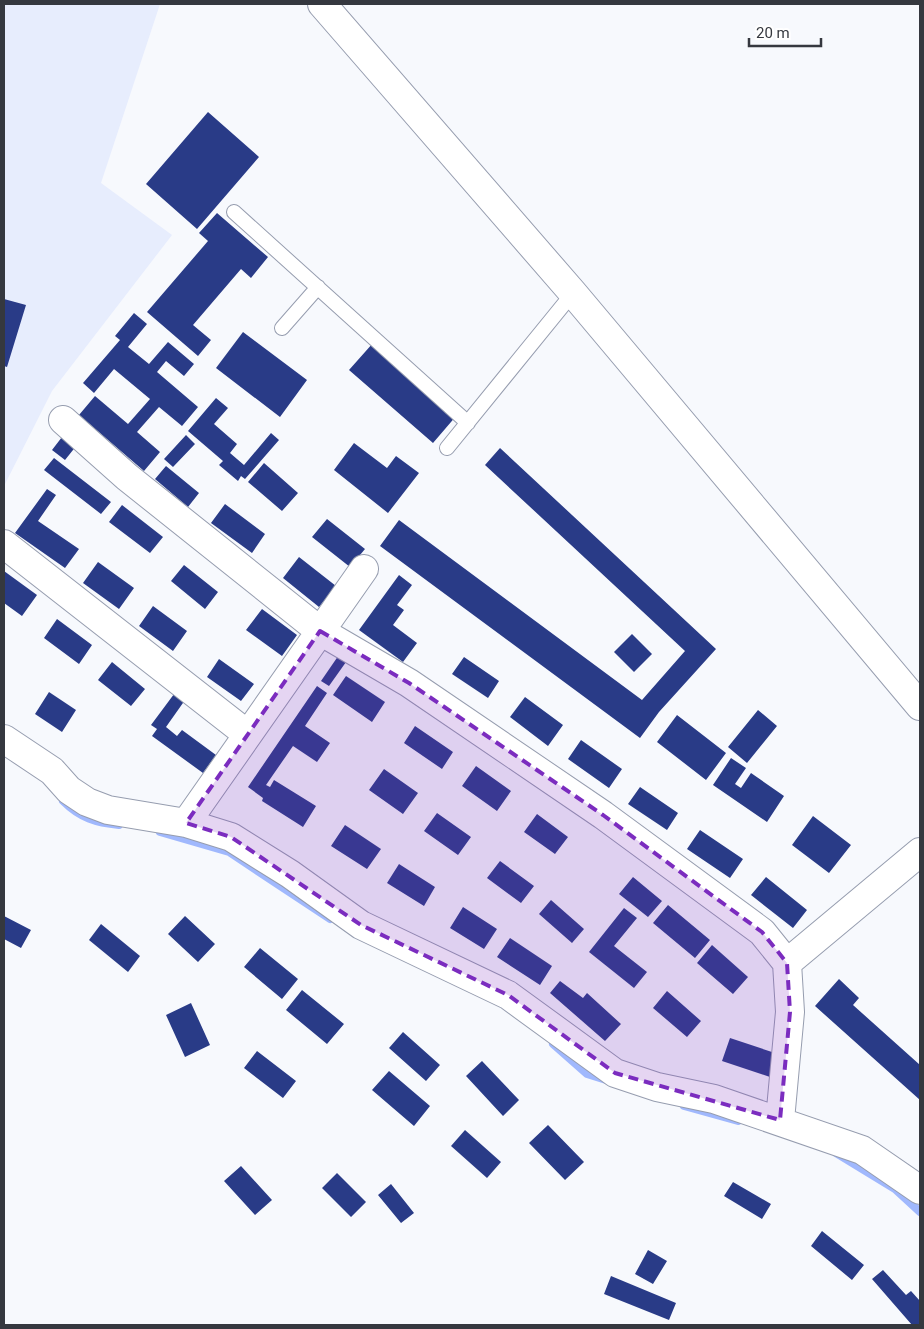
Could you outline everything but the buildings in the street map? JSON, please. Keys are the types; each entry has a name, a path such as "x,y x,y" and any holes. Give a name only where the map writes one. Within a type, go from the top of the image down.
{"street":[{"path":"322,4 572,293 920,706"},
{"path":"63,420 127,477 320,631 409,684 602,815 762,932 787,963 790,1012 780,1120"},
{"path":"4,544 247,734"},
{"path":"186,823 364,569"},
{"path":"4,739 52,771 69,790 87,802 108,810 186,823 231,836 290,874 361,925 508,995 614,1073 657,1087 714,1099 780,1120 862,1150 920,1190"},
{"path":"787,963 920,852"}],"lane":[{"path":"234,212 468,423"},
{"path":"282,328 318,287"},
{"path":"447,448 572,293"}],"highlighted area":[{"path":"320,631 409,683 603,815 762,932 787,963 790,1012 780,1120 615,1073 508,995 361,925 231,837 186,823"}],"shaded area":[{"path":"4,4 160,4 101,183 172,235 52,391 4,486"}],"waterway":[{"path":"63,801 82,816 103,823 119,825"},
{"path":"160,832 229,852 330,919"},
{"path":"553,1044 587,1074 606,1080"},
{"path":"684,1106 738,1121"},
{"path":"836,1153 895,1189 920,1212"}]}
